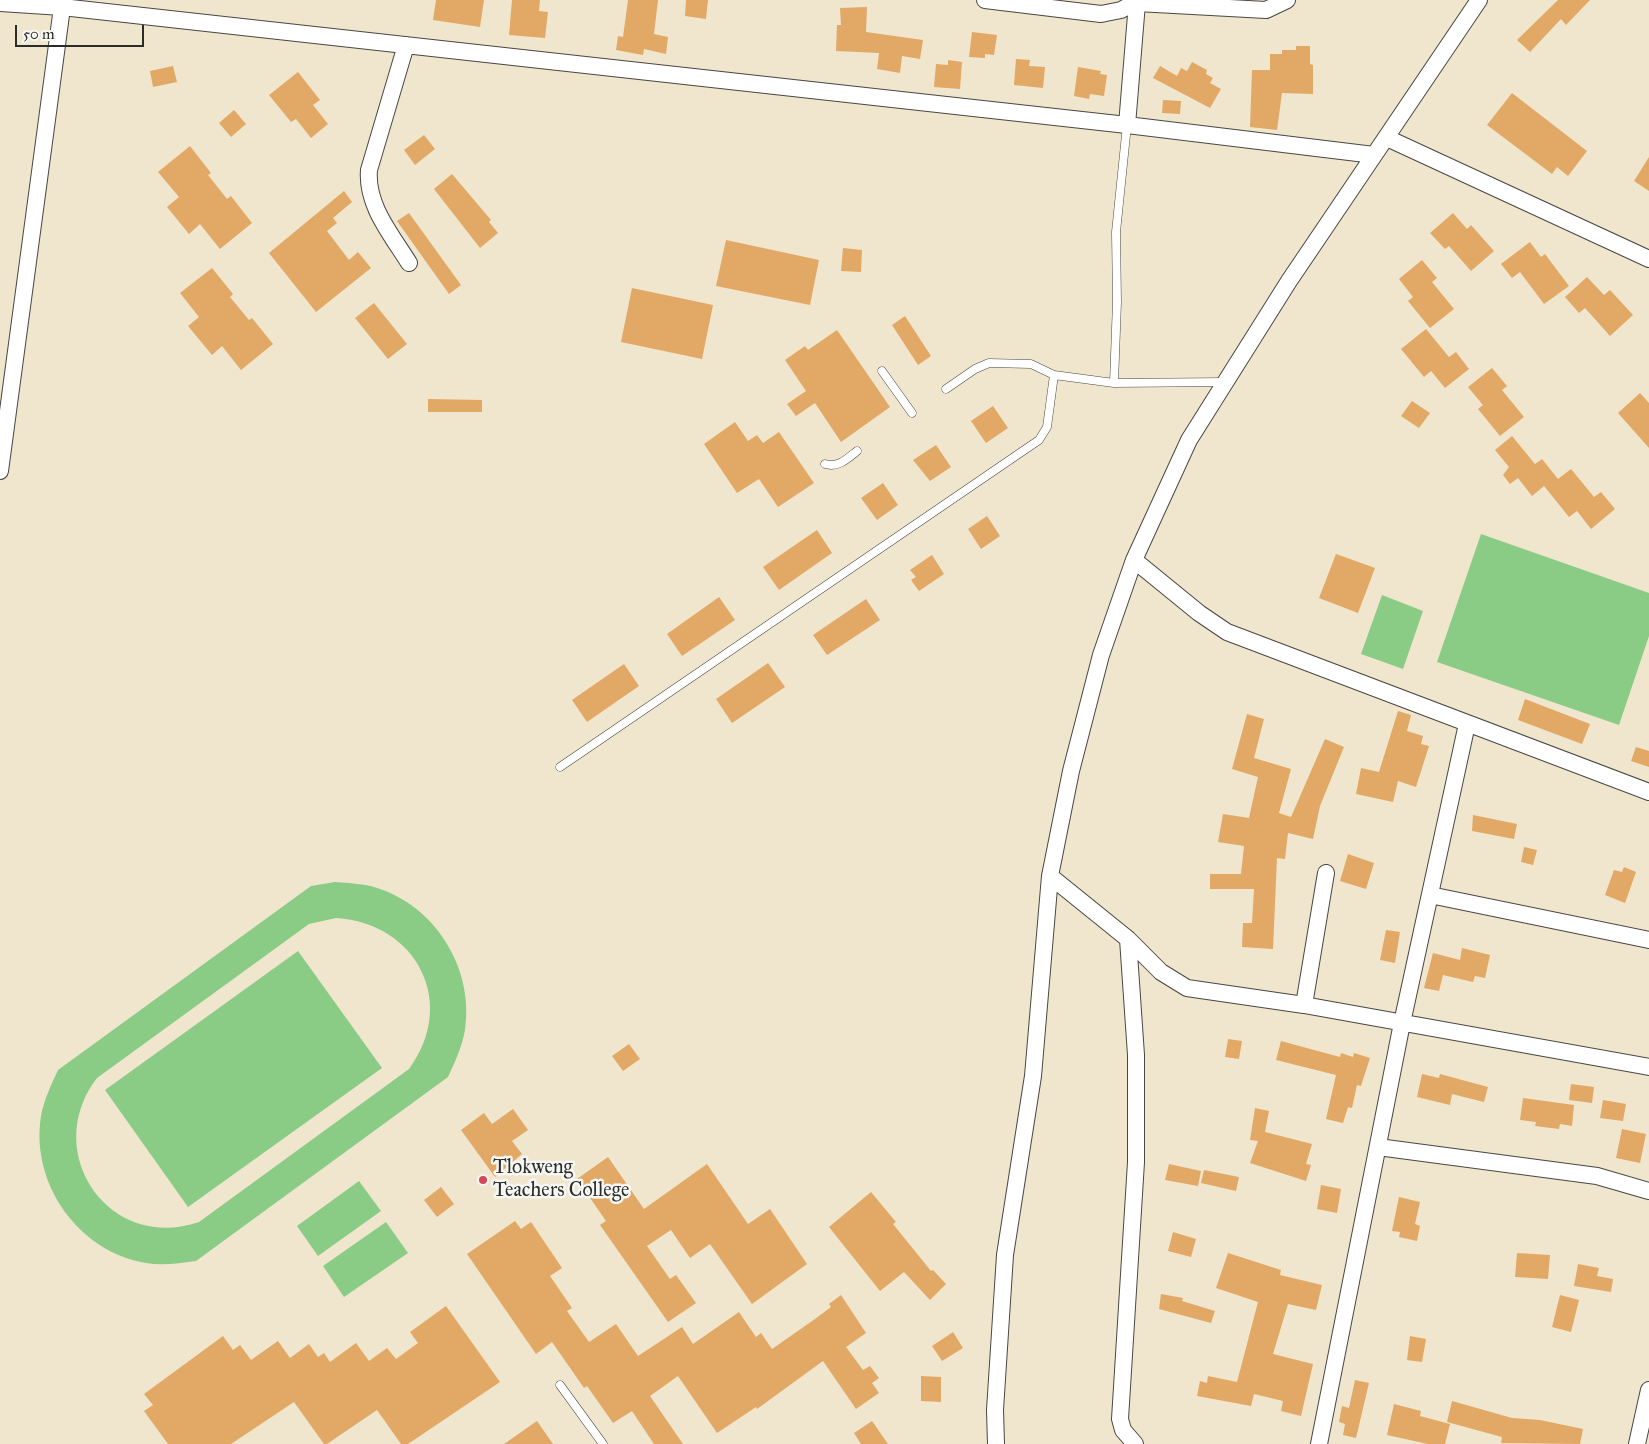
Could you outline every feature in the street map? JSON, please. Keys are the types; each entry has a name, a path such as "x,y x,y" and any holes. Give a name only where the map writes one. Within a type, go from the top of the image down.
{"street":[{"path":"985,0 1101,14 1122,10 1138,2 1266,10 1287,0"},
{"path":"996,1444 994,1410 1005,1255 1034,1076 1050,876 1070,771 1101,655 1134,560 1190,440 1225,382 1374,155 1479,0"},
{"path":"1127,124 1138,2"},
{"path":"0,3 62,3 406,45 1127,124 1374,155"},
{"path":"0,471 62,3"},
{"path":"406,45 369,170 368,183 371,198 377,210 409,263"},
{"path":"1387,138 1649,259"},
{"path":"1134,560 1199,613 1227,632 1649,792"},
{"path":"1319,1444 1402,1023 1467,724"},
{"path":"1304,1006 1326,873"},
{"path":"1050,876 1128,939 1161,972 1188,988 1304,1006 1649,1067"},
{"path":"1430,895 1649,940"},
{"path":"1128,939 1136,1055 1136,1162 1120,1419 1123,1430 1135,1444"},
{"path":"1378,1147 1597,1176 1649,1191"},
{"path":"1637,1444 1649,1390"}],"lane":[{"path":"1114,383 1117,302 1116,232 1127,124"},
{"path":"946,389 975,369 990,363 1031,364 1054,375 1114,383 1225,382"},
{"path":"882,372 912,413"},
{"path":"560,767 1039,440 1047,427 1054,375"},
{"path":"825,464 833,465 840,463 857,452"},
{"path":"560,1385 603,1444"}],"green space":[{"path":"1481,534 1649,593 1649,636 1619,725 1437,662"},
{"path":"1382,595 1423,611 1403,669 1361,654"},
{"path":"335,882 359,884 383,890 403,900 421,913 436,928 458,966 464,987 466,1008 465,1030 462,1042 448,1077 196,1261 165,1264 146,1263 122,1256 100,1245 80,1230 64,1211 52,1189 43,1166 40,1141 41,1116 50,1087 58,1070 311,886","holes":["336,918 364,923 388,934 408,951 421,971 429,994 430,1018 423,1044 409,1069 199,1222 166,1228 137,1223 112,1210 93,1189 80,1164 76,1136 81,1107 97,1078 309,924"]},
{"path":"298,951 382,1068 188,1207 105,1090"},
{"path":"359,1181 381,1211 318,1256 297,1226"},
{"path":"386,1222 408,1253 344,1297 323,1266"}],"building":[{"path":"436,0 484,0 480,27 433,20"},
{"path":"512,0 540,0 539,11 548,12 545,38 509,35"},
{"path":"628,0 658,0 654,34 668,37 666,54 644,49 643,55 616,50 618,36 623,37"},
{"path":"686,0 708,0 706,19 685,16"},
{"path":"1558,0 1590,0 1566,25 1561,19 1530,52 1517,40"},
{"path":"867,7 866,32 923,40 920,59 902,56 900,73 877,69 879,53 836,51 837,25 841,25 840,8"},
{"path":"972,32 997,35 994,55 985,54 985,58 969,57"},
{"path":"1296,46 1310,46 1310,64 1313,65 1313,94 1282,93 1277,130 1250,127 1252,70 1270,70 1270,54 1282,54 1282,50 1296,50"},
{"path":"1016,59 1030,60 1029,66 1045,67 1043,88 1014,85"},
{"path":"948,60 962,62 960,89 934,87 936,64 948,65"},
{"path":"1192,62 1207,70 1206,74 1213,78 1210,83 1221,89 1210,108 1153,78 1160,66 1177,76 1181,68 1187,71"},
{"path":"173,66 177,82 153,87 150,71"},
{"path":"1078,67 1101,71 1100,74 1107,75 1104,96 1090,94 1089,99 1074,96"},
{"path":"298,72 320,100 313,105 328,124 311,138 296,119 291,122 269,95"},
{"path":"1512,93 1587,151 1568,176 1557,167 1552,174 1487,125"},
{"path":"1163,100 1181,101 1180,114 1162,113"},
{"path":"234,110 246,124 231,137 219,123"},
{"path":"424,135 435,149 415,165 404,150"},
{"path":"190,146 211,173 208,175 227,199 231,196 252,223 220,249 200,224 189,234 167,207 179,197 158,172"},
{"path":"1649,157 1649,191 1634,181"},
{"path":"452,174 491,220 489,222 498,233 480,248 434,189"},
{"path":"344,191 352,202 333,218 337,223 327,231 349,260 358,252 371,268 316,312 269,253"},
{"path":"409,213 461,285 449,294 397,221"},
{"path":"1453,213 1467,229 1471,225 1494,251 1471,271 1449,246 1445,249 1430,233"},
{"path":"726,240 819,260 810,305 716,286"},
{"path":"1530,242 1541,257 1545,254 1569,286 1544,304 1520,272 1512,278 1501,264"},
{"path":"843,248 862,250 861,272 841,271"},
{"path":"1422,260 1437,278 1432,282 1454,309 1430,328 1408,301 1413,297 1399,279"},
{"path":"212,268 233,294 230,297 249,320 252,318 273,344 241,370 222,346 212,355 188,326 199,317 180,293"},
{"path":"1587,277 1604,295 1610,290 1633,315 1610,336 1585,308 1579,313 1565,297"},
{"path":"632,288 713,305 702,359 621,342"},
{"path":"374,303 407,344 388,359 355,318"},
{"path":"905,316 931,356 918,365 892,325"},
{"path":"1426,329 1449,357 1456,352 1469,369 1445,388 1431,371 1424,377 1401,349"},
{"path":"837,330 890,407 841,442 815,403 796,416 787,404 806,391 785,360 805,346 808,350"},
{"path":"1492,368 1507,386 1502,390 1524,417 1500,436 1478,409 1483,405 1468,387"},
{"path":"1640,393 1649,403 1649,448 1618,413"},
{"path":"428,399 482,400 482,412 428,412"},
{"path":"1412,401 1430,413 1419,428 1401,416"},
{"path":"993,406 1008,428 986,443 971,421"},
{"path":"735,422 748,441 757,435 763,443 779,432 814,483 778,507 759,479 737,493 704,444"},
{"path":"1512,436 1535,464 1542,459 1558,479 1571,469 1594,497 1601,492 1615,509 1591,529 1577,511 1569,517 1544,486 1532,496 1518,478 1510,484 1503,475 1509,467 1495,450"},
{"path":"936,445 951,467 930,481 913,460"},
{"path":"883,483 898,505 877,520 861,498"},
{"path":"987,516 1000,536 981,549 968,529"},
{"path":"817,530 832,553 779,590 763,567"},
{"path":"1336,554 1375,568 1358,613 1319,598"},
{"path":"932,555 944,574 919,591 911,580 916,577 910,570"},
{"path":"719,597 735,620 682,656 667,634"},
{"path":"866,599 880,620 827,655 813,635"},
{"path":"768,663 785,687 732,723 716,699"},
{"path":"624,664 639,686 587,722 572,700"},
{"path":"1525,699 1590,724 1582,744 1518,720"},
{"path":"1398,711 1411,715 1407,731 1423,736 1421,744 1429,746 1416,787 1398,781 1393,802 1356,794 1361,768 1379,772"},
{"path":"1247,714 1264,719 1254,758 1291,769 1279,813 1291,817 1325,739 1344,747 1320,806 1313,839 1288,833 1285,859 1277,858 1273,949 1242,947 1243,923 1252,923 1254,889 1210,889 1210,874 1241,874 1244,846 1218,842 1223,814 1249,818 1258,777 1232,769"},
{"path":"1636,747 1649,751 1649,767 1631,761"},
{"path":"1473,815 1517,824 1514,839 1472,831"},
{"path":"1524,847 1537,850 1533,865 1521,862"},
{"path":"1348,854 1374,863 1366,889 1340,881"},
{"path":"1624,867 1636,872 1625,903 1605,895 1614,870 1622,872"},
{"path":"1386,930 1400,932 1395,963 1380,960"},
{"path":"1462,948 1490,955 1485,978 1475,976 1473,982 1443,975 1439,991 1424,988 1433,953 1460,960"},
{"path":"1228,1039 1242,1041 1239,1059 1225,1057"},
{"path":"1281,1041 1340,1057 1341,1053 1353,1057 1354,1053 1370,1058 1361,1086 1357,1085 1352,1108 1348,1107 1343,1123 1326,1119 1336,1075 1276,1060"},
{"path":"629,1044 640,1059 623,1071 612,1056"},
{"path":"1422,1074 1439,1078 1440,1074 1488,1087 1484,1102 1452,1094 1450,1105 1417,1097"},
{"path":"1571,1084 1594,1087 1592,1103 1569,1100"},
{"path":"1523,1098 1574,1105 1572,1126 1560,1124 1559,1129 1535,1126 1536,1122 1520,1120"},
{"path":"1603,1100 1626,1104 1623,1121 1600,1118"},
{"path":"1255,1108 1269,1111 1265,1132 1312,1144 1306,1164 1311,1165 1306,1181 1250,1163 1258,1141 1250,1140"},
{"path":"513,1109 528,1130 512,1141 522,1154 495,1177 461,1130 484,1113 492,1124"},
{"path":"1622,1129 1646,1134 1640,1163 1616,1158"},
{"path":"608,1157 644,1209 707,1164 748,1224 770,1209 807,1264 752,1304 710,1244 690,1258 671,1230 647,1246 670,1279 676,1275 696,1303 668,1322 600,1225 606,1221 577,1179"},
{"path":"1169,1164 1201,1171 1198,1186 1165,1180"},
{"path":"1204,1170 1239,1177 1236,1191 1201,1183"},
{"path":"1321,1185 1341,1189 1337,1213 1317,1209"},
{"path":"441,1187 454,1204 437,1217 424,1200"},
{"path":"871,1192 896,1222 893,1224 931,1271 933,1270 946,1284 930,1300 904,1272 880,1291 829,1227"},
{"path":"1399,1197 1420,1202 1415,1224 1420,1226 1417,1241 1399,1237 1400,1232 1392,1231"},
{"path":"515,1221 521,1229 531,1222 562,1268 550,1276 572,1308 567,1311 589,1342 616,1324 638,1356 682,1327 693,1344 739,1312 756,1337 761,1333 772,1349 831,1307 829,1304 841,1295 866,1333 846,1347 863,1370 870,1366 879,1378 872,1383 879,1393 856,1409 823,1361 757,1409 756,1407 717,1433 678,1376 650,1396 683,1444 654,1444 632,1411 613,1423 587,1386 584,1388 552,1342 536,1354 467,1254"},
{"path":"1173,1232 1196,1239 1191,1257 1168,1251"},
{"path":"1228,1253 1281,1270 1280,1275 1322,1285 1316,1310 1288,1304 1273,1354 1313,1364 1301,1416 1281,1411 1283,1401 1254,1394 1251,1406 1197,1396 1200,1381 1207,1383 1208,1376 1237,1382 1258,1302 1216,1288"},
{"path":"1517,1253 1550,1255 1548,1279 1515,1277"},
{"path":"1578,1264 1599,1268 1597,1276 1613,1279 1611,1292 1574,1286"},
{"path":"1161,1294 1183,1298 1182,1301 1215,1311 1211,1323 1159,1309"},
{"path":"1560,1295 1579,1300 1571,1332 1552,1327"},
{"path":"446,1306 500,1382 408,1444 401,1444 377,1410 327,1444 324,1444 294,1402 231,1444 168,1444 144,1411 153,1405 144,1394 223,1336 233,1350 240,1345 251,1360 278,1341 290,1358 309,1344 318,1357 324,1353 330,1362 356,1343 369,1361 387,1348 396,1359 418,1343 410,1332"},
{"path":"953,1332 963,1348 942,1361 932,1346"},
{"path":"1410,1336 1426,1339 1422,1362 1407,1360"},
{"path":"921,1376 941,1377 941,1402 921,1401"},
{"path":"1355,1380 1369,1383 1356,1438 1343,1435 1345,1424 1339,1422 1342,1406 1349,1408"},
{"path":"1452,1401 1512,1418 1540,1420 1583,1429 1580,1444 1501,1443 1502,1437 1447,1422"},
{"path":"1394,1404 1421,1411 1420,1416 1450,1424 1445,1444 1428,1444 1387,1435"},
{"path":"537,1421 553,1444 504,1444"},
{"path":"872,1421 888,1444 861,1444 854,1433"}],"place":[{"name":"Tlokweng Teachers College","path":"483,1180"}]}
